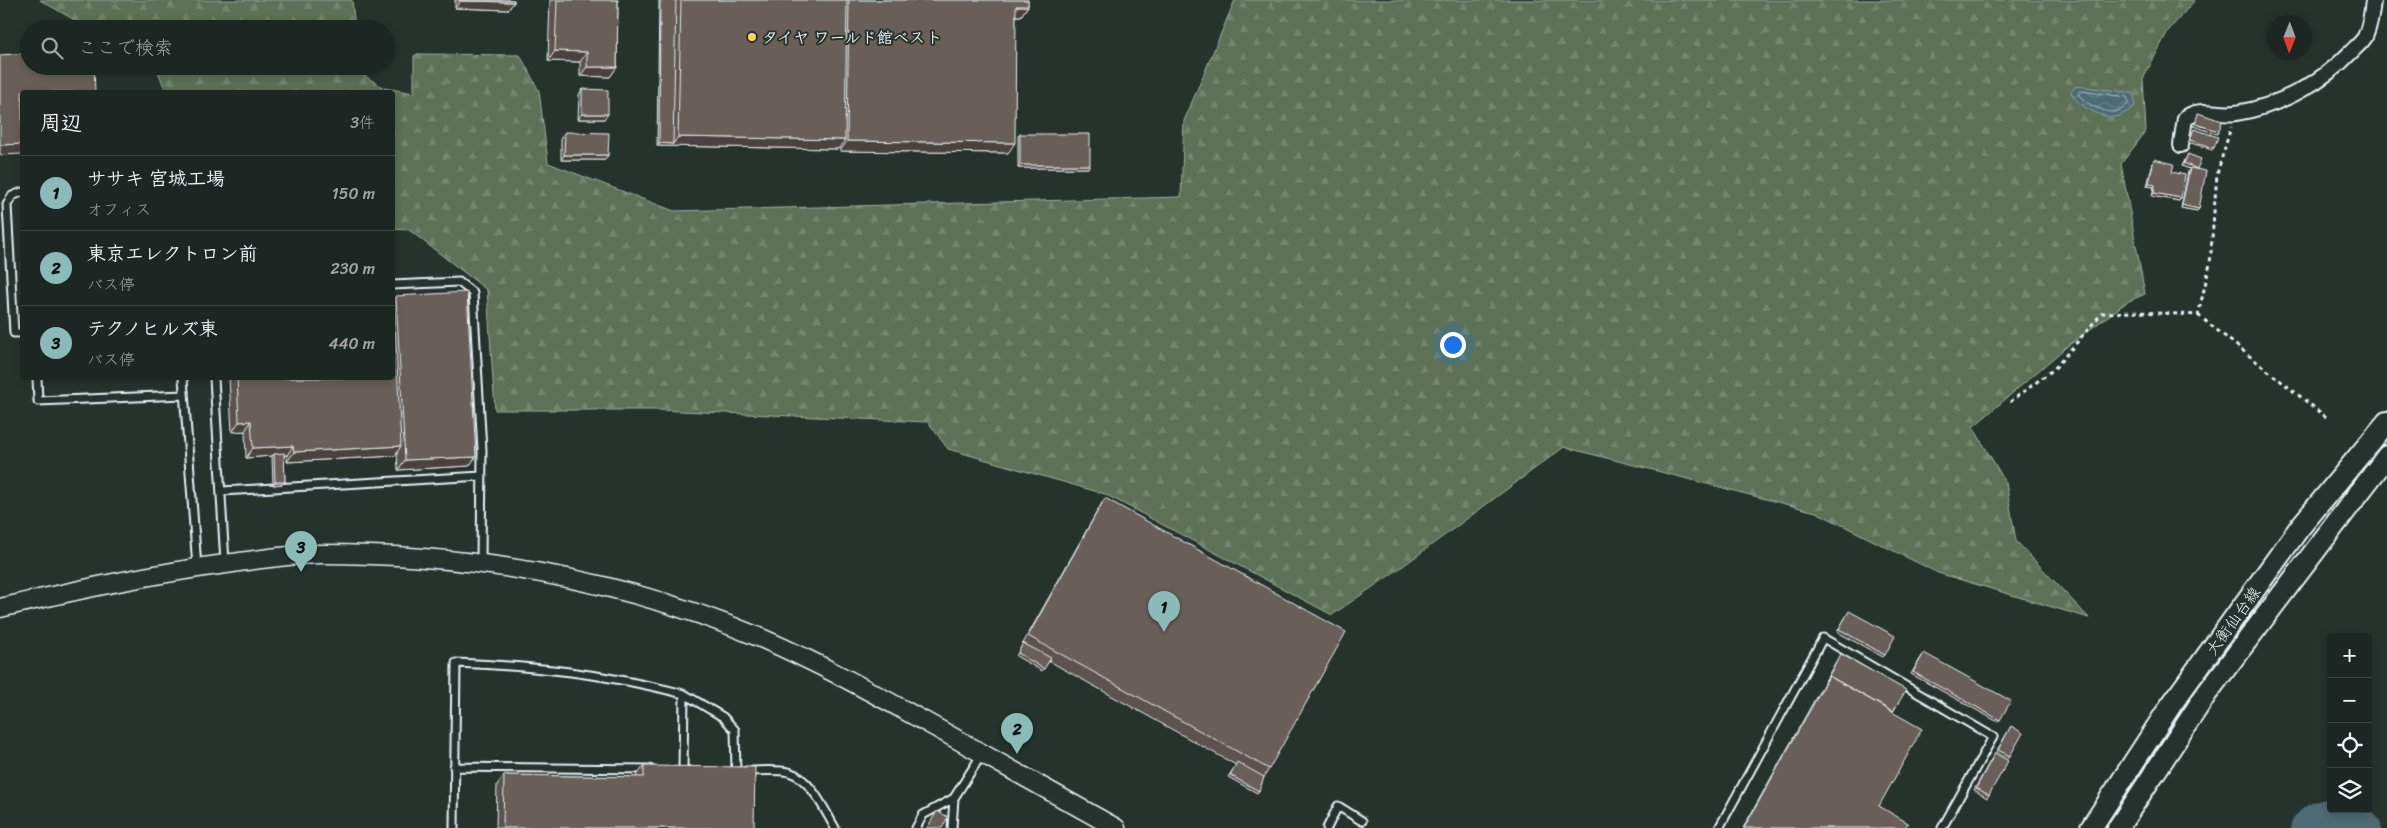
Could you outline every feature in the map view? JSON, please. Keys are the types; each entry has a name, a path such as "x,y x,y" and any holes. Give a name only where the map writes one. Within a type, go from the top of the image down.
{"main road":[{"name":"大衡仙台線","path":"2090,828 2171,705 2300,527 2387,422"},
{"name":"大衡仙台線","path":"2118,828 2207,693 2387,456"}],"street":[{"path":"2181,145 2185,118 2192,112 2237,113 2292,94 2329,74 2364,39 2370,21 2373,0"},
{"path":"0,608 106,584 197,568 320,554 511,567 609,587 688,610 761,638 839,674 1116,828"}],"lane":[{"path":"20,193 12,196 7,206 14,333 20,333"},
{"path":"395,285 459,282 473,293 482,476 481,564"},
{"path":"37,380 38,401 184,395"},
{"path":"183,380 197,568"},
{"path":"214,380 225,564"},
{"path":"221,491 482,476"},
{"path":"1719,828 1823,638 1993,737 1942,828"},
{"path":"454,828 456,663 516,665 566,670 602,675 684,694 723,717 735,730 736,771"},
{"path":"683,770 684,694"},
{"path":"952,828 954,798 982,754"},
{"path":"454,767 657,770"},
{"path":"674,770 692,770"},
{"path":"727,771 788,772 798,777 808,785 835,828"},
{"path":"916,828 923,815 954,798"},
{"path":"1327,828 1338,806 1362,820"}],"path":[{"path":"2198,315 2210,264 2217,174 2237,113"},
{"path":"2010,402 2054,369 2102,313 2138,312 2198,315 2326,417"}],"green space":[{"path":"40,0 352,0 354,20 74,20"},
{"path":"1235,0 2195,0 2168,31 2143,79 2146,131 2121,164 2145,294 2127,302 2065,348 1973,427 2006,483 2016,541 2089,618 1938,573 1816,512 1564,447 1403,566 1332,615 1105,494 948,449 928,422 657,410 495,410 487,290 409,230 395,229 395,90 165,90 159,75 363,75 384,88 414,93 414,56 417,54 520,55 539,91 548,163 674,211 1181,197 1184,121"}],"water":[{"path":"2076,86 2134,93 2135,106 2117,116 2110,117 2099,114 2077,101 2071,92"}],"building":[{"path":"514,0 514,2 460,1"},
{"path":"557,0 618,0 617,67 587,67 587,52 555,51"},
{"path":"660,0 676,0 673,144 659,143"},
{"path":"681,0 847,0 845,140 678,137"},
{"path":"849,0 1028,0 1028,6 1016,6 1015,143 847,141"},
{"path":"20,54 20,75 94,75 95,90 20,90 20,144 0,145 0,55"},
{"path":"582,89 608,90 608,114 582,114"},
{"path":"2198,113 2222,121 2219,131 2195,124"},
{"path":"2194,129 2218,137 2214,148 2190,140"},
{"path":"565,132 609,133 608,155 564,155"},
{"path":"1020,134 1090,134 1090,165 1020,165"},
{"path":"2188,154 2201,159 2197,169 2184,163"},
{"path":"2154,159 2174,164 2172,172 2185,175 2181,198 2154,193 2155,185 2149,183"},
{"path":"2190,168 2206,171 2199,209 2182,205"},
{"path":"467,292 476,457 405,460 396,296"},
{"path":"395,321 401,446 294,452 293,446 253,448 251,421 239,422 237,380 395,380"},
{"path":"284,453 285,482 275,482 274,454"},
{"path":"1105,498 1346,632 1269,769 1028,636"},
{"path":"1849,611 1895,636 1885,655 1839,629"},
{"path":"1023,643 1051,658 1044,669 1018,653"},
{"path":"1924,653 2011,701 2000,720 1913,672"},
{"path":"1841,654 1906,690 1893,712 1829,676 1824,684"},
{"path":"1829,676 1922,729 1879,806 1908,823 1905,828 1744,828"},
{"path":"2011,726 2023,733 2010,756 1998,750"},
{"path":"1995,753 2008,761 1989,795 1976,788"},
{"path":"1237,762 1264,777 1259,791 1230,775"},
{"path":"644,766 755,767 754,828 503,828 504,775 644,777"},
{"path":"937,811 948,817 942,828 927,828"}],"waterway":[{"path":"2306,828 2320,816 2352,813 2366,828"}],"place":[{"name":"タイヤ ワールド館ベスト","path":"752,37"},
{"name":"テクノヒルズ東","path":"301,572"},
{"name":"ササキ 宮城工場","path":"1164,632"},
{"name":"東京エレクトロン前","path":"1017,754"}]}
